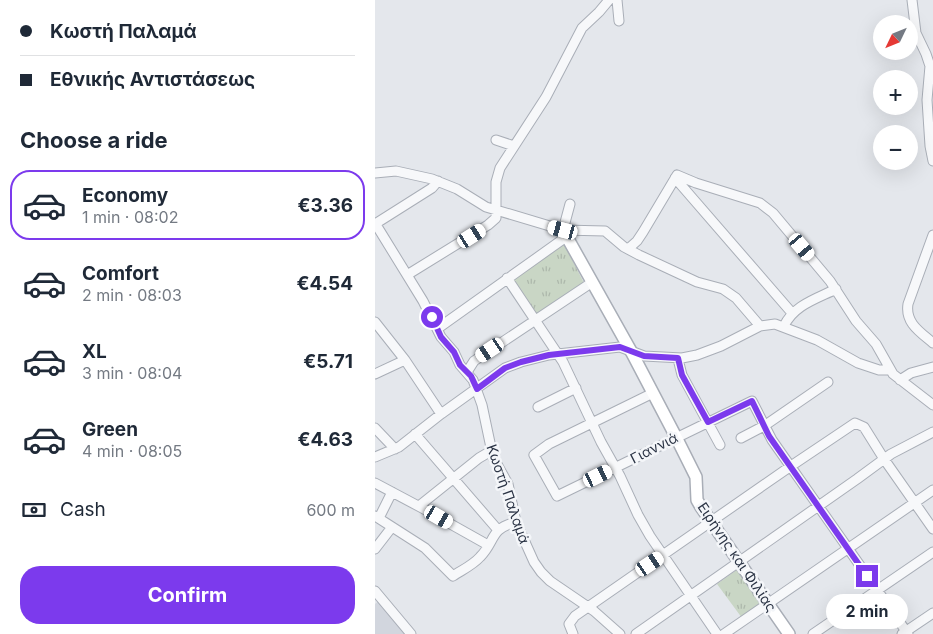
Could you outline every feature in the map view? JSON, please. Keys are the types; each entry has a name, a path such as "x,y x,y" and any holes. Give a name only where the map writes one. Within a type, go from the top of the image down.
{"street":[{"path":"407,275 488,226 496,218 497,176 500,168 546,97 582,28 611,0 619,21"},
{"path":"912,0 917,33 929,62 927,100 930,146 933,161"},
{"path":"496,140 514,146"},
{"path":"375,173 396,170 438,180 497,211 565,233 605,231 628,249 697,282 723,289 736,298 760,326"},
{"path":"628,249 643,232 676,176"},
{"path":"676,176 766,206 836,290 856,321 875,344 889,370 933,405"},
{"path":"676,176 792,313"},
{"path":"375,223 432,188 438,180"},
{"path":"437,329 565,233 570,204"},
{"name":"Κωστή Παλαμά","path":"375,223 429,312 441,337 454,352 460,365 472,378 477,389 491,451 496,464 508,484 516,522 527,548 541,572 589,607 620,634"},
{"name":"Ειρήνης και Φιλίας","path":"565,233 591,283 630,350 696,477 698,502 789,634"},
{"path":"933,236 907,307 908,317 912,325 933,343"},
{"path":"507,278 558,354 638,516 662,556 717,634"},
{"path":"467,372 474,361 591,283"},
{"path":"784,326 792,313 807,303 836,290"},
{"path":"375,322 405,360 441,414"},
{"path":"375,457 395,449 511,365 558,354 620,347 644,356 678,358 693,356 714,349 760,326 773,324 784,326 817,340 858,363 879,370 889,370"},
{"path":"678,358 682,375 719,445"},
{"path":"375,374 405,360"},
{"path":"900,380 911,373 933,367"},
{"path":"741,438 764,426 828,382"},
{"path":"538,407 576,388"},
{"path":"592,424 653,393"},
{"name":"Γιαννιά","path":"592,424 549,444 534,455 557,496 752,401 764,426"},
{"path":"573,634 569,626 570,622 589,607 852,424 857,423 864,427 884,459 933,528"},
{"path":"764,426 877,589 905,633 933,613"},
{"path":"375,428 395,449"},
{"path":"636,634 884,459 933,432"},
{"path":"415,434 498,530"},
{"path":"419,506 479,458 491,451"},
{"path":"375,483 488,545"},
{"path":"724,634 933,490"},
{"path":"392,492 377,517 425,548 453,576 480,557 498,530 505,525 516,522"},
{"path":"375,549 392,526"},
{"path":"813,634 933,552"},
{"path":"377,596 411,634"}],"shaded area":[{"path":"380,600 409,634 375,634 375,604"}],"green space":[{"path":"563,242 584,283 535,315 511,279"},
{"path":"738,569 762,603 742,618 717,584"}],"route":[{"path":"432,317 441,337 454,352 460,365 471,376 477,389 505,368 516,363 549,355 620,347 644,356 678,358 682,375 708,422 752,401 769,436 867,576"}]}
